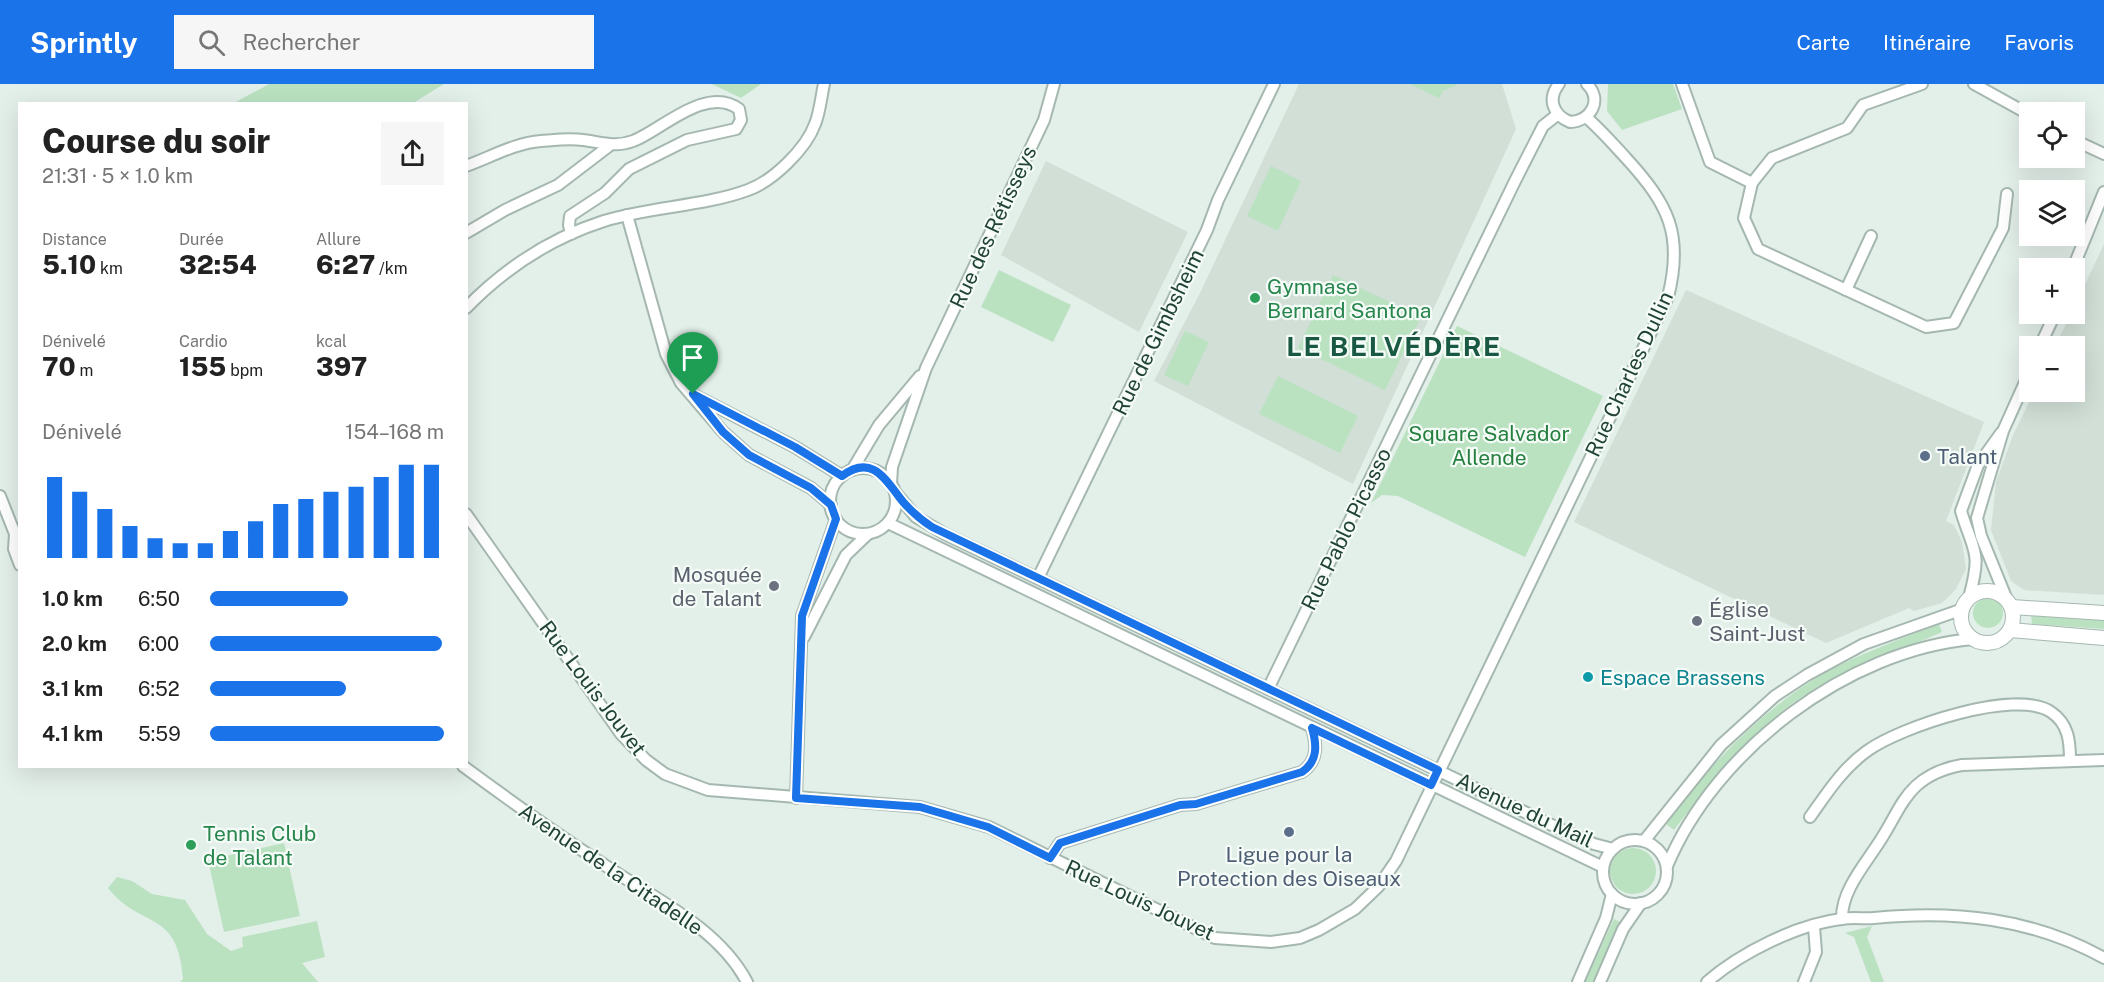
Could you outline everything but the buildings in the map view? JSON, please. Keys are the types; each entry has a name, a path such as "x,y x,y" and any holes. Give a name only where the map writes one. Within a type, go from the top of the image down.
{"street":[{"path":"468,306 513,266 571,234 627,215 749,190 791,162 815,125 824,84"},
{"name":"Rue des Rétisseys","path":"893,488 892,467 926,368 1044,120 1054,84"},
{"name":"Rue de Gimbsheim","path":"1038,578 1207,230 1218,200 1274,84"},
{"path":"1557,84 1552,99 1557,115 1570,122 1586,117 1595,102 1594,94 1587,84"},
{"path":"1682,84 1710,162 1752,183"},
{"path":"1922,84 1863,105 1847,128 1772,158 1752,183 1744,218 1754,245 1926,327 1954,323 2003,228 2007,194"},
{"path":"1974,84 2019,109"},
{"path":"468,232 505,210 558,185 609,146 640,138 672,114 703,102 729,102 741,114 739,125 731,131 687,140 630,169 605,193 573,213 568,222 571,234"},
{"name":"Rue Pablo Picasso","path":"1269,689 1540,132 1557,115"},
{"name":"Rue Charles Dullin","path":"1438,770 1641,357 1671,284 1674,250 1664,206 1650,184 1586,117"},
{"path":"468,165 517,145 540,141 582,140 609,146"},
{"path":"2085,145 2104,154"},
{"path":"2077,258 2104,192"},
{"path":"627,215 672,369 723,432 749,455 811,488 831,505"},
{"path":"1846,290 1871,236"},
{"name":"Rue des Rétisseys","path":"852,470 879,425 926,368"},
{"path":"693,394 795,447 842,476"},
{"path":"1960,610 1963,627 1973,639 1981,643 1998,642 2010,630 2013,623 2009,603 1981,537 1977,518 2003,431 2019,395"},
{"path":"1644,841 1721,746 1775,696 1807,675 1864,644 1960,610 1969,598 1976,572 1976,551 1962,511 1978,465 2003,431"},
{"path":"803,640 846,555 858,541 888,523 894,513 893,488 874,470 852,470 842,476 833,488 831,505 836,519 850,531 869,533"},
{"name":"Avenue du Mail","path":"893,488 916,516 932,527 1594,844 1613,849"},
{"path":"0,496 17,533 14,549 18,560"},
{"name":"Rue Louis Jouvet","path":"468,517 621,734 646,760 676,779 708,790 920,807 988,827 1215,938 1245,942 1285,940 1310,934 1338,922 1378,887 1396,861 1438,770"},
{"path":"796,798 802,616 836,519"},
{"name":"Avenue du Mail","path":"888,523 1603,867"},
{"path":"1969,598 1984,591 2000,594 2009,603 2104,613"},
{"path":"2010,630 2104,638"},
{"path":"1667,866 1658,849 1644,841 1624,842 1613,849 1603,867 1603,877 1612,894 1625,902 1641,903 1656,896 1662,890 1667,866 1678,839 1708,795 1744,754 1819,693 1891,660 1949,641 1973,639"},
{"path":"1810,817 1838,778 1866,752 1901,731 1943,718 1999,707 2034,705 2050,712 2065,726 2070,746 2070,761"},
{"path":"1050,858 1060,843 1180,805 1196,804 1302,772 1313,760 1316,751 1312,728"},
{"path":"1842,919 1845,901 1871,852 1906,797 1926,778 1944,769 1962,765 2104,760"},
{"name":"Avenue de la Citadelle","path":"466,768 522,810 707,933 736,962 747,982"},
{"path":"1578,982 1606,918 1612,894"},
{"path":"1600,982 1623,929 1641,903"},
{"path":"1707,982 1749,953 1814,927 1842,919 1934,913 1993,918 2028,927 2104,958"},
{"path":"1804,982 1816,952 1814,927"}],"shaded area":[{"path":"1299,84 1502,84 1516,129 1353,484 1154,381 1200,293"},
{"path":"1046,161 1188,232 1139,332 1001,255"},
{"path":"2104,244 2104,595 2024,590 2011,581 1991,530 1996,482 2013,435 2029,402 2085,402 2085,336 2060,336 2066,324 2085,324 2085,285"},
{"path":"1686,290 1984,422 1946,521 1954,525 1962,542 1966,569 1956,589 1942,603 1914,611 1909,608 1826,643 1574,522"}],"green space":[{"path":"269,84 444,84 415,102 236,102"},
{"path":"712,84 761,84 741,98"},
{"path":"1410,84 1459,84 1443,91 1439,98"},
{"path":"1608,84 1673,84 1682,109 1622,130 1607,111"},
{"path":"1271,166 1301,181 1278,231 1247,216"},
{"path":"999,270 1071,305 1053,342 981,307"},
{"path":"1333,275 1421,317 1385,390 1298,348"},
{"name":"Square Salvador Allende","path":"1457,326 1603,396 1525,557 1398,496 1382,495 1371,503"},
{"path":"1185,331 1209,342 1188,386 1164,375"},
{"path":"1278,376 1358,416 1340,453 1259,414"},
{"path":"1988,598 1998,603 2003,613 1998,623 1988,628 1978,623 1973,613 1978,603"},
{"path":"2031,615 2104,619 2104,629 2032,624"},
{"path":"1939,624 1942,632 1847,672 1795,701 1738,752 1674,830 1666,824 1718,760 1780,703 1802,687 1839,666"},
{"path":"284,843 300,916 224,932 208,860"},
{"path":"1633,848 1649,855 1656,871 1649,887 1633,894 1617,887 1610,871 1617,855"},
{"path":"117,877 132,881 152,894 185,900 207,934 231,951 243,947 242,937 317,921 325,957 302,963 318,982 180,982 183,979 180,956 174,941 166,930 120,901 108,888"},
{"path":"1614,919 1620,922 1593,982 1585,982"},
{"path":"1872,926 1867,937 1884,982 1871,982 1854,937 1845,933"}],"place":[{"name":"Gymnase Bernard Santona","path":"1255,298"},
{"name":"Talant","path":"1925,456"},
{"name":"Mosquée de Talant","path":"774,586"},
{"name":"Église Saint-Just","path":"1697,621"},
{"name":"Espace Brassens","path":"1588,677"},
{"name":"Ligue pour la Protection des Oiseaux","path":"1289,832"},
{"name":"Tennis Club de Talant","path":"191,845"}],"district":[{"name":"LE BELVÉDÈRE","path":"1394,346"}],"route":[{"path":"693,394 795,447 842,476 852,470 863,468 884,475 916,516 932,527 1438,770 1431,785 1312,728 1316,751 1308,768 1302,772 1196,804 1180,805 1060,843 1053,850 1050,858 988,827 920,807 881,802 796,798 802,616 836,519 831,505 811,488 749,455 723,432 693,394"}]}
